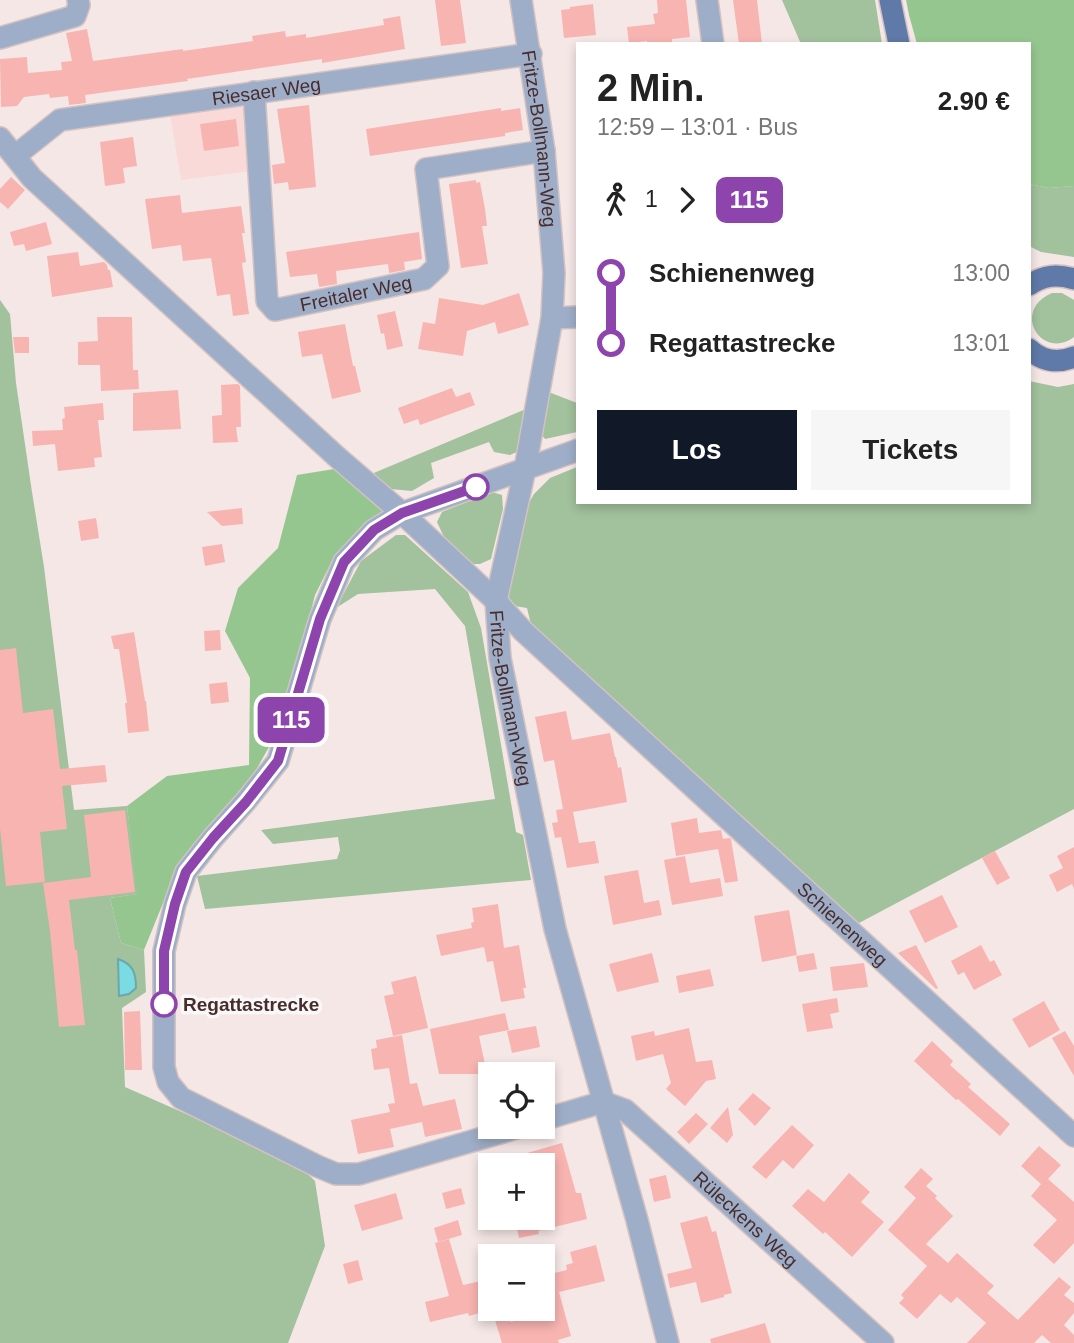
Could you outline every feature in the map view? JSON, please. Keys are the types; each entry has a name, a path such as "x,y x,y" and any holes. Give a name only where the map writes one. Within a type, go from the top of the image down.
{"main road":[{"path":"890,0 899,42"},
{"path":"1031,283 1051,276 1074,279"},
{"path":"1031,351 1037,357 1047,360 1074,357"}],"street":[{"name":"Fritze-Bollmann-Weg","path":"521,0 544,151 554,272 552,318 525,470 496,601 500,658 555,929 637,1220 668,1343"},
{"path":"707,0 713,42"},
{"path":"0,38 77,8"},
{"name":"Riesaer Weg","path":"15,156 60,120 531,54"},
{"name":"Freitaler Weg","path":"254,92 267,301 275,310 424,279 438,266 426,169 544,151"},
{"name":"Schienenweg","path":"0,138 32,178 337,457 402,513 496,601 523,631 1074,1136"},
{"path":"552,318 576,317"},
{"path":"479,1139 359,1174 336,1174 181,1098 168,1082 164,1067 164,951 186,872 278,761 320,619 344,562 374,530 402,513 576,451"},
{"path":"555,1116 603,1102"},
{"name":"Rüleckens Weg","path":"603,1102 625,1110 883,1343"}],"shaded area":[{"path":"255,101 259,170 181,180 170,114"}],"green space":[{"path":"782,0 875,0 882,42 800,42"},
{"path":"906,0 1074,0 1074,186 1049,188 1031,184 1031,42 916,42"},
{"path":"1031,184 1049,188 1074,186 1074,257 1041,252 1031,247"},
{"path":"1052,293 1062,293 1074,300 1074,337 1062,343 1051,343 1042,338 1035,331 1032,321 1033,311 1040,301"},
{"name":"Regattastrecke","path":"0,300 10,314 16,383 44,567 74,810 127,806 138,894 110,898 121,943 144,950 146,992 122,1008 125,1087 295,1162 315,1181 325,1246 288,1343 0,1343"},
{"path":"1031,381 1058,387 1074,384 1074,809 859,923 533,633 527,608 501,604 522,515 534,494 550,478 576,467 576,504 1031,504"},
{"path":"546,391 576,403 576,432 545,439 536,428"},
{"path":"526,409 521,450 510,455 494,452 489,442 431,463 434,478 412,491 390,489 383,512 350,483"},
{"path":"334,469 383,512 335,555 315,595 291,688 269,747 252,777 180,861 144,950 121,943 110,898 137,894 127,806 167,776 249,765 250,678 225,631 238,588 278,548 297,475"},
{"path":"492,492 502,495 503,509 491,559 480,564 468,564 444,537 437,522 442,512"},
{"path":"396,535 405,535 468,592 481,628 516,832 523,835 531,880 205,909 197,876 337,859 340,850 338,837 273,844 261,830 495,799 465,626 435,589 358,594 336,608 361,561"}],"water":[{"path":"118,959 133,970 136,988 129,994 119,996"}],"building":[{"path":"435,0 460,0 466,43 441,46"},
{"path":"657,0 686,0 690,37 672,39 672,42 629,42 627,27 655,24 653,14 658,13"},
{"path":"733,0 757,0 762,42 739,42"},
{"path":"593,4 596,35 564,38 561,10"},
{"path":"400,16 405,49 85,95 86,103 69,105 68,96 50,98 49,94 24,97 17,106 1,107 0,59 27,57 28,73 62,70 61,62 72,61 66,33 87,29 93,61 253,41 252,36 285,31 286,37 306,34 306,38 384,25 383,19"},
{"path":"309,105 316,187 289,190 288,182 274,184 272,165 285,163 277,109"},
{"path":"501,108 501,111 520,108 523,130 505,133 505,136 370,156 366,129"},
{"path":"236,119 239,146 204,151 200,124"},
{"path":"133,137 137,166 123,168 125,183 105,186 100,142"},
{"path":"11,177 25,190 8,209 0,202 0,189"},
{"path":"476,180 476,183 480,182 485,209 487,226 482,226 488,264 461,268 449,184"},
{"path":"180,195 182,213 241,206 246,262 242,263 249,314 233,316 230,294 217,296 211,258 183,261 181,245 152,249 145,199"},
{"path":"46,222 52,244 26,251 24,244 14,246 10,232"},
{"path":"419,232 422,259 404,262 405,270 389,273 388,264 336,271 337,284 319,287 317,274 290,277 286,252"},
{"path":"78,252 80,266 104,262 107,265 113,287 52,297 47,256"},
{"path":"519,293 529,325 498,334 495,322 467,331 463,356 418,349 423,322 435,324 439,298 483,305"},
{"path":"395,311 403,346 387,350 377,315"},
{"path":"97,317 132,317 133,370 138,370 139,389 101,391 100,365 78,365 78,342 98,341"},
{"path":"345,324 361,392 332,399 322,354 302,357 298,332"},
{"path":"13,337 29,337 29,353 15,353"},
{"path":"238,384 241,427 236,427 238,442 213,443 212,416 222,415 221,385"},
{"path":"452,388 456,397 470,392 475,405 420,425 418,419 404,424 398,408"},
{"path":"178,390 181,429 133,431 133,393"},
{"path":"103,403 104,420 98,420 102,457 94,458 95,467 58,471 55,444 33,446 32,431 63,430 64,407"},
{"path":"242,508 243,524 222,526 207,512"},
{"path":"96,518 99,538 81,541 78,521"},
{"path":"222,544 225,562 205,566 202,547"},
{"path":"220,630 221,650 205,651 204,631"},
{"path":"134,632 149,731 128,733 127,703 119,649 114,649 111,636"},
{"path":"16,648 23,713 53,709 60,769 105,765 107,782 62,786 67,829 40,832 45,882 6,886 0,828 0,650"},
{"path":"227,682 229,702 211,704 209,684"},
{"path":"566,711 572,740 610,733 618,768 621,767 627,802 573,812 579,843 595,841 599,863 567,868 561,837 555,838 552,823 558,822 556,810 563,809 554,760 544,762 535,717"},
{"path":"125,810 135,892 69,900 85,1025 59,1027 43,883 91,877 84,815"},
{"path":"697,818 699,833 721,830 723,839 731,839 738,881 725,883 718,849 676,856 671,823"},
{"path":"1074,847 1074,889 1072,884 1057,892 1049,875 1063,868 1057,856"},
{"path":"995,851 1010,878 997,885 982,858"},
{"path":"685,856 690,883 720,878 723,896 672,905 664,860"},
{"path":"638,870 644,903 659,900 662,915 613,925 604,876"},
{"path":"942,895 958,927 925,943 909,911"},
{"path":"498,904 504,948 519,945 526,988 523,988 525,998 501,1002 493,961 487,962 484,947 441,956 436,935 472,928 472,908"},
{"path":"789,910 797,955 762,962 754,916"},
{"path":"916,945 938,988 936,989 898,953"},
{"path":"981,945 990,962 994,960 1002,975 974,990 964,972 958,975 951,961"},
{"path":"652,953 659,982 617,992 609,964"},
{"path":"814,953 817,969 799,972 796,956"},
{"path":"864,963 868,987 833,991 830,967"},
{"path":"710,969 714,986 679,993 676,976"},
{"path":"416,976 428,1028 393,1036 384,996 394,994 391,982"},
{"path":"837,998 839,1012 830,1014 833,1028 807,1032 802,1004"},
{"path":"1044,1001 1060,1030 1029,1048 1012,1019"},
{"path":"140,1011 142,1070 125,1070 124,1012"},
{"path":"505,1013 509,1030 479,1036 484,1062 478,1062 478,1074 439,1074 430,1029"},
{"path":"536,1026 540,1047 512,1053 507,1031"},
{"path":"689,1028 696,1062 712,1060 716,1079 706,1081 685,1106 666,1089 671,1083 663,1054 636,1061 631,1036 654,1031 655,1036"},
{"path":"1065,1031 1074,1046 1074,1076 1052,1038"},
{"path":"402,1035 410,1084 417,1083 423,1106 455,1099 462,1129 425,1137 422,1122 390,1129 394,1147 358,1154 351,1120 390,1112 388,1104 395,1103 389,1068 374,1070 371,1049 377,1048 376,1040"},
{"path":"932,1041 953,1061 950,1065 971,1084 968,1087 1010,1124 1000,1136 914,1061"},
{"path":"753,1093 771,1108 755,1126 738,1109"},
{"path":"728,1107 733,1135 727,1143 710,1128"},
{"path":"696,1113 708,1124 689,1144 677,1132"},
{"path":"792,1125 814,1145 793,1169 783,1160 766,1179 752,1167"},
{"path":"562,1143 576,1193 581,1193 587,1219 555,1227 555,1153 527,1153"},
{"path":"1039,1146 1061,1165 1048,1179 1074,1202 1074,1243 1054,1264 1033,1245 1057,1220 1031,1196 1041,1184 1021,1166"},
{"path":"921,1168 933,1179 926,1186 953,1216 926,1244 948,1263 957,1253 994,1286 987,1293 1018,1320 1059,1277 1071,1287 1064,1295 1074,1303 1074,1313 1064,1325 1074,1335 1074,1343 1051,1343 1042,1335 1034,1343 967,1343 986,1323 957,1297 951,1303 940,1294 917,1319 899,1303 904,1298 901,1295 927,1266 888,1230 916,1198 904,1187"},
{"path":"849,1173 870,1192 861,1202 884,1222 852,1257 792,1206 808,1189 824,1202"},
{"path":"666,1175 671,1198 654,1202 649,1179"},
{"path":"461,1188 465,1204 446,1209 442,1193"},
{"path":"396,1193 403,1219 362,1231 354,1205"},
{"path":"707,1216 712,1232 716,1231 732,1293 701,1303 696,1282 670,1288 667,1274 692,1268 680,1223"},
{"path":"458,1220 462,1235 438,1242 434,1228"},
{"path":"517,1230 542,1230 538,1231 539,1234 519,1238"},
{"path":"449,1239 463,1285 478,1282 478,1313 469,1316 468,1313 430,1322 425,1302 449,1296 435,1243"},
{"path":"596,1245 605,1281 559,1292 571,1336 558,1340 559,1343 502,1343 495,1321 555,1321 555,1273 567,1270 566,1265 573,1263 570,1252"},
{"path":"358,1260 363,1280 348,1284 343,1264"},
{"path":"765,1323 771,1343 711,1343 710,1339"}],"bus line":[{"name":"115","path":"164,1004 164,951 186,872 278,761 320,619 344,562 374,530 402,513 476,487"}],"place":[{"name":"Regattastrecke","path":"164,1004"}]}
